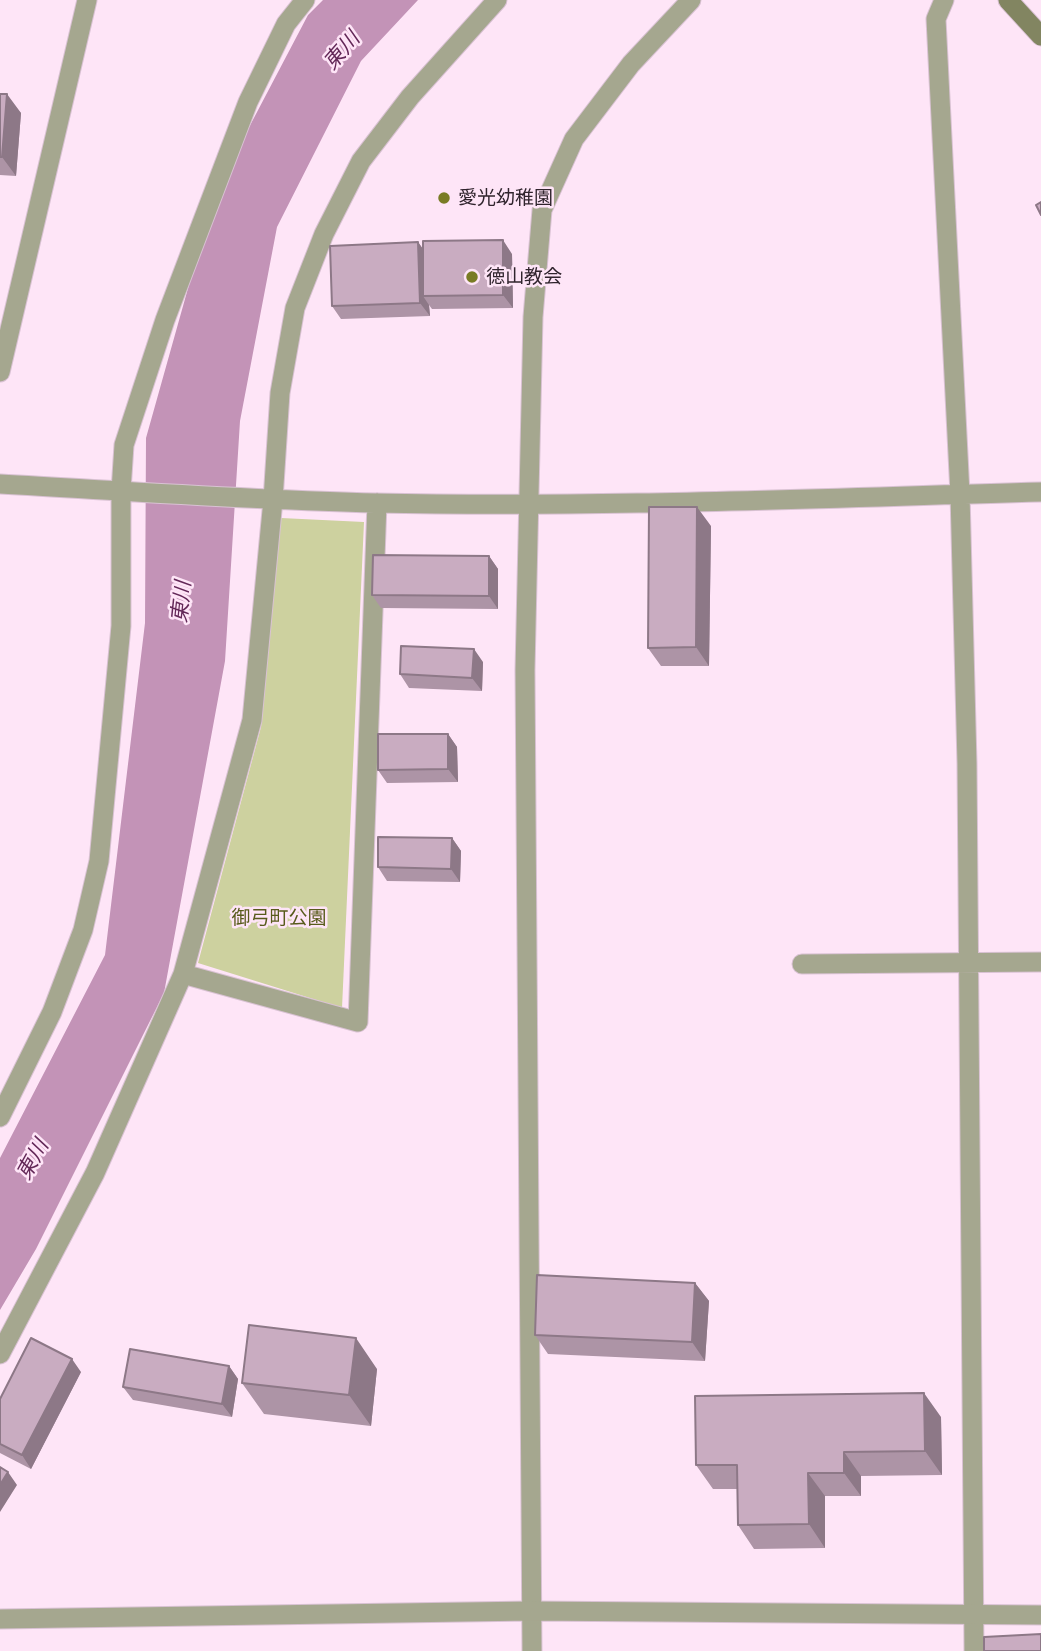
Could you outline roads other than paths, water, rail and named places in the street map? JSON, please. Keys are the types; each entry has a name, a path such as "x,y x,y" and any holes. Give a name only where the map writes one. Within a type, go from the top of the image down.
{"main road":[{"path":"1008,0 1041,36"}],"street":[{"path":"0,372 87,0"},
{"path":"0,1117 52,1012 83,930 99,861 121,625 121,491 124,445 165,320 248,102 286,24 305,0"},
{"path":"0,1354 95,1173 183,974 252,720 273,500 279,393 295,308 324,234 361,161 410,97 497,0"},
{"path":"532,1651 525,684 533,317 542,210 574,139 631,64 691,0"},
{"path":"944,0 936,19 960,494 967,764 974,1651"},
{"path":"0,484 273,500 377,503 725,502 1041,492"},
{"path":"183,974 358,1022 377,503"},
{"path":"802,964 1041,962"},
{"path":"0,1619 531,1611 1041,1615"}],"water":[{"name":"東川","path":"323,0 418,0 361,61 277,227 240,421 225,661 164,993 36,1249 0,1310 0,1158 105,955 145,623 146,438 215,192 308,15"}],"place":[{"name":"愛光幼稚園","path":"444,198"},
{"name":"徳山教会","path":"472,277"}],"park label":[{"name":"御弓町公園","path":"279,918"}]}
